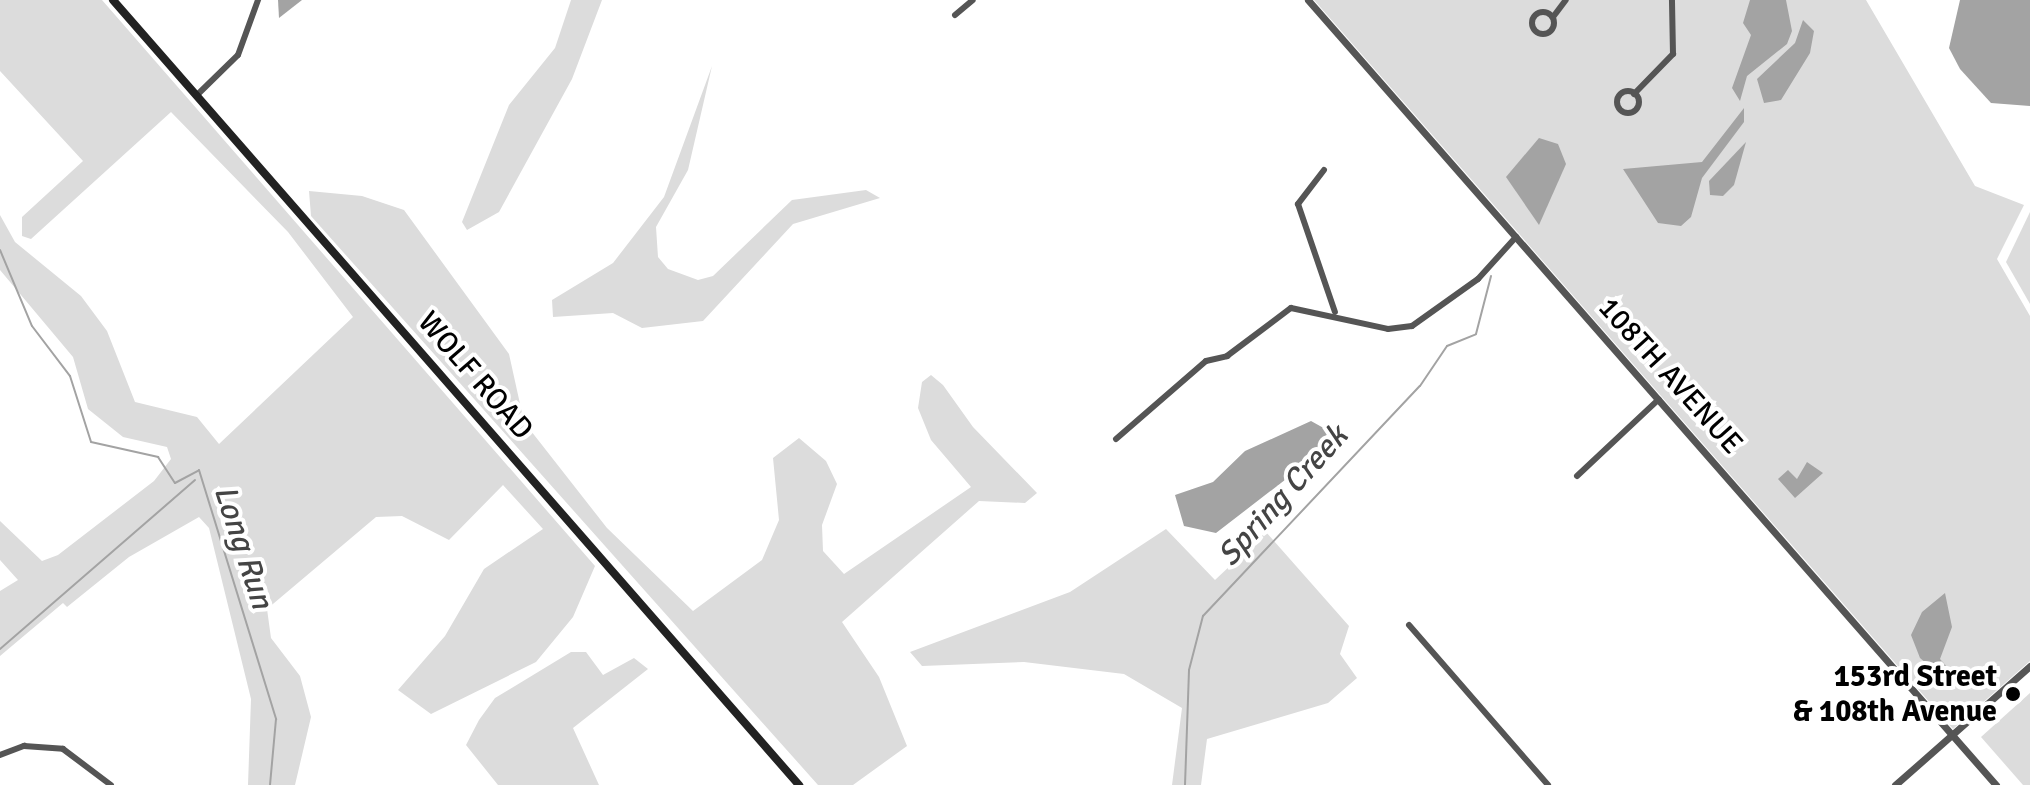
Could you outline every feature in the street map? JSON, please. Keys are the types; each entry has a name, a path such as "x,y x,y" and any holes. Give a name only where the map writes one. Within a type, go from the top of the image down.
{"main road":[{"name":"WOLF ROAD","path":"113,0 799,785"}],"street":[{"path":"197,95 238,55 258,0"},
{"path":"955,15 973,0"},
{"name":"108TH AVENUE","path":"1308,0 1996,785"},
{"path":"1553,17 1566,0"},
{"path":"1634,94 1673,54 1672,0"},
{"path":"1324,170 1298,204 1335,312"},
{"path":"1116,439 1206,361 1227,356 1291,308 1335,312 1388,329 1412,326 1478,279 1516,237"},
{"path":"1577,476 1659,399"},
{"path":"1409,625 1548,785"},
{"path":"1895,785 2030,666"},
{"path":"0,755 48,746 79,757 111,785"}],"shaded area":[{"path":"0,0 102,0 595,566 573,617 536,662 431,714 398,690 445,636 484,569 543,529 503,485 449,540 402,516 376,517 267,609 271,638 300,676 311,717 295,785 248,785 251,699 209,528 199,517 129,557 67,607 63,603 0,656 0,591 18,580 0,560 0,521 42,561 58,555 154,481 171,459 167,447 123,437 88,409 73,357 0,270 0,215 15,242 81,296 107,331 135,402 197,417 219,444 353,317 288,232 171,112 31,239 22,236 22,217 83,161 0,71"},
{"path":"278,0 302,0 279,18"},
{"path":"571,0 602,0 572,79 499,212 467,230 462,222 509,105 555,48"},
{"path":"1314,0 1866,0 1975,186 2024,205 1997,259 2030,316 2030,661 1953,729"},
{"path":"1750,0 1786,0 1792,31 1787,44 1747,76 1740,101 1732,88 1751,35 1743,23"},
{"path":"1960,0 2030,0 2030,106 1991,103 1960,69 1949,48"},
{"path":"1803,20 1814,31 1810,53 1781,100 1764,103 1757,79 1795,43"},
{"path":"712,66 688,170 656,227 658,257 668,269 698,280 713,276 792,200 866,190 880,198 793,224 703,321 642,328 613,313 553,317 552,300 613,263 664,197"},
{"path":"1744,108 1744,122 1702,178 1691,217 1681,226 1658,223 1623,169 1702,162"},
{"path":"1539,138 1558,144 1566,164 1539,225 1506,177"},
{"path":"1746,142 1734,185 1723,196 1710,195 1709,181"},
{"path":"309,191 362,196 404,210 509,354 524,422 607,528 693,611 762,560 779,520 773,458 799,438 826,461 837,484 822,525 823,551 844,574 971,487 931,440 918,408 922,382 931,375 943,385 973,427 1037,493 1025,503 979,501 842,622 879,677 907,746 853,785 818,785 311,216"},
{"path":"2030,212 2030,304 2006,262"},
{"path":"1311,421 1329,431 1312,459 1216,533 1184,526 1175,495 1213,482 1245,451"},
{"path":"1807,462 1823,473 1795,498 1778,479 1788,470 1797,479"},
{"path":"1166,529 1215,580 1266,532 1349,626 1340,654 1357,678 1328,703 1207,739 1201,785 1172,785 1182,708 1124,674 1024,662 922,666 910,652 1070,592"},
{"path":"1945,593 1952,627 1940,659 1958,679 1954,687 1920,658 1911,635 1922,612"},
{"path":"571,652 586,652 603,675 634,658 648,669 573,728 599,785 498,785 466,745 479,720 495,698"},
{"path":"2030,693 2030,785 2023,785 1981,737"}],"waterway":[{"name":"Long Run","path":"0,250 32,326 70,376 91,442 158,457 175,483 199,470 276,719 270,785"},
{"name":"Spring Creek","path":"1185,785 1189,670 1203,616 1420,386 1447,346 1476,334 1491,276"},
{"path":"0,649 195,480"}],"place":[{"name":"153rd Street & 108th Avenue","path":"2013,694"}]}
